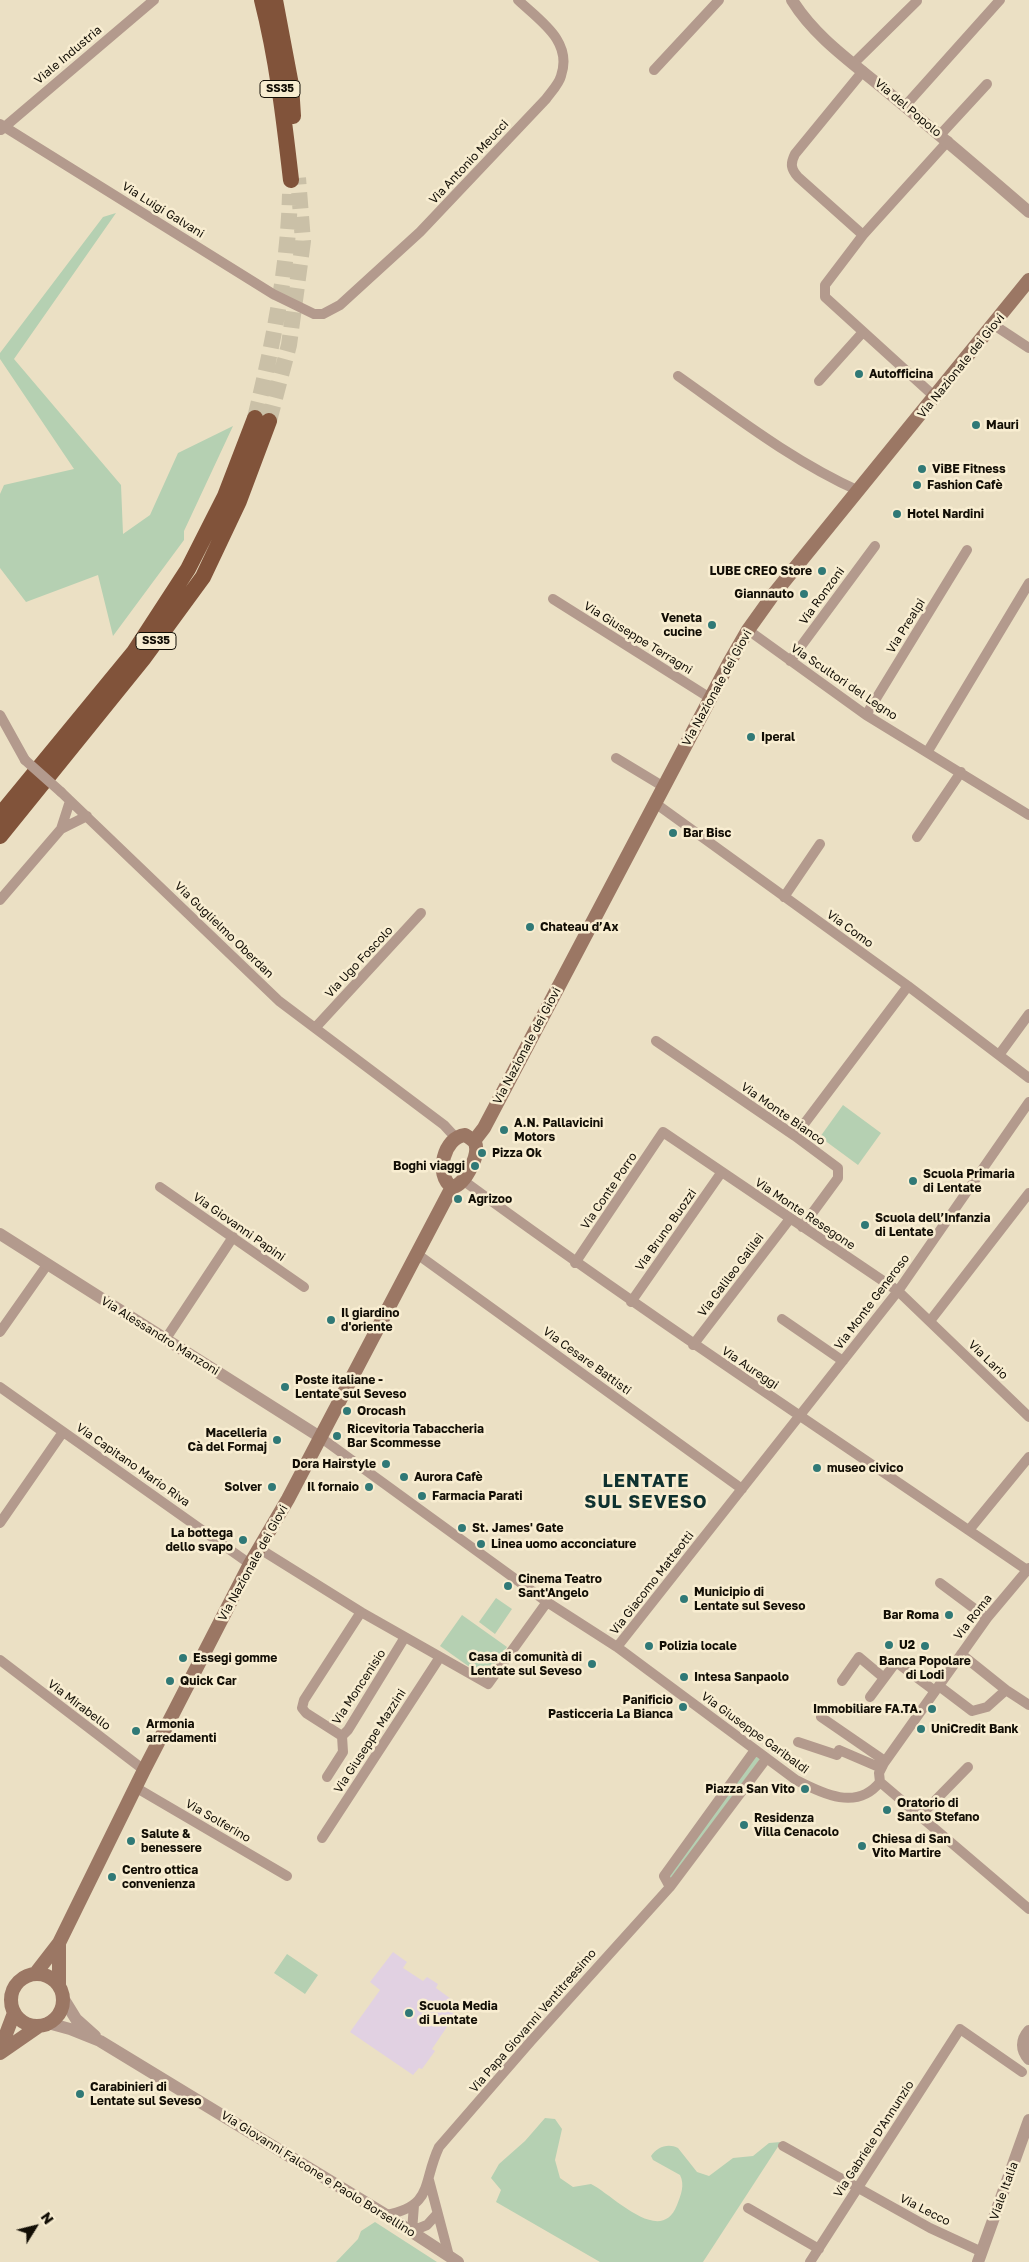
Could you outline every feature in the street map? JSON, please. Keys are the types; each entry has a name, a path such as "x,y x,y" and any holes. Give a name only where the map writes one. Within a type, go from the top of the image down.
{"highway":[{"name":"SS35","path":"262,0 272,36 294,179 291,85 276,0"},
{"name":"SS35","path":"0,815 134,652 188,569 262,420 239,501 203,577 143,659 0,836"}],"main road":[{"name":"Via Nazionale dei Giovi","path":"35,1974 60,1942 135,1787 250,1564 260,1549 417,1254 458,1184 477,1147 474,1141 484,1128 710,698 748,630 769,601 1029,280"},
{"path":"458,1184 445,1180 443,1161 446,1152 456,1138 465,1135 474,1141"},
{"name":"Via Nazionale dei Giovi","path":"60,1942 61,1992"},
{"path":"35,1974 48,1976 61,1992 59,2014 0,2052 14,2013 11,2000 14,1987 24,1978 35,1974"},
{"path":"14,2013 24,2022 44,2025"}],"street":[{"name":"Viale Industria","path":"1,127 154,0"},
{"name":"Via Antonio Meucci","path":"314,314 323,314 340,305 420,232 546,99 561,77 564,60 560,40 518,0"},
{"path":"654,70 719,0"},
{"name":"Via del Popolo","path":"792,0 808,22 832,46 944,138 1029,212"},
{"path":"905,106 1000,0"},
{"path":"863,235 798,177 792,170 791,164 795,154 858,67 917,1"},
{"path":"935,398 826,297 825,285 863,235 987,84"},
{"name":"Via Luigi Galvani","path":"1,127 273,294 314,314"},
{"path":"994,325 1029,348"},
{"path":"819,381 863,332"},
{"path":"678,376 746,424 812,467 859,491"},
{"name":"Via Ronzoni","path":"790,661 875,546"},
{"name":"Via Prealpi","path":"866,715 967,550"},
{"path":"928,751 1029,583"},
{"name":"Via Giuseppe Terragni","path":"553,599 710,698"},
{"name":"Via Scultori del Legno","path":"748,630 866,715 928,751 1029,815"},
{"name":"Via Guglielmo Oberdan","path":"0,715 24,760 87,816 280,1001 444,1125 456,1138"},
{"path":"616,758 664,787"},
{"path":"917,837 961,772"},
{"path":"0,900 60,829 70,801"},
{"name":"Via Como","path":"655,803 908,986 1029,1078"},
{"path":"60,829 87,816"},
{"path":"784,897 820,844"},
{"name":"Via Ugo Foscolo","path":"315,1028 422,913"},
{"path":"795,1136 908,986"},
{"path":"999,1055 1029,1014"},
{"name":"Via Monte Bianco","path":"656,1041 795,1136 838,1168 838,1178 802,1227"},
{"name":"Via Monte Generoso","path":"801,1416 898,1291 1029,1102"},
{"name":"Via Monte Resegone","path":"663,1132 789,1220 898,1291 930,1320"},
{"name":"Via Conte Porro","path":"575,1263 663,1132"},
{"name":"Via Bruno Buozzi","path":"630,1302 721,1173"},
{"name":"Via Aureggi","path":"458,1184 693,1345 1028,1569"},
{"name":"Via Giovanni Papini","path":"160,1187 304,1287"},
{"path":"930,1320 1029,1193"},
{"name":"Via Galileo Galilei","path":"693,1345 789,1220"},
{"name":"Via Alessandro Manzoni","path":"0,1234 320,1437"},
{"path":"165,1340 233,1237"},
{"name":"Via Cesare Battisti","path":"417,1254 742,1489"},
{"path":"0,1332 47,1265"},
{"path":"782,1319 843,1361"},
{"name":"Via Lario","path":"930,1320 1029,1417"},
{"name":"Via Capitano Mario Riva","path":"0,1388 250,1564"},
{"name":"Via Giacomo Matteotti","path":"617,1647 801,1416"},
{"path":"0,1523 63,1432"},
{"name":"Via Giuseppe Garibaldi","path":"320,1437 547,1602 617,1647 766,1759 811,1788 830,1795 848,1798 867,1794 880,1782"},
{"path":"969,1530 1029,1457"},
{"path":"260,1549 361,1612 488,1684 547,1602"},
{"name":"Via Roma","path":"883,1764 987,1618 1028,1569"},
{"path":"940,1583 987,1618"},
{"path":"342,1736 306,1713 302,1708 304,1700 361,1612"},
{"name":"Via Moncenisio","path":"328,1777 343,1752 342,1736 348,1730 405,1637"},
{"path":"961,1654 1006,1690 1029,1705"},
{"name":"Via Giuseppe Mazzini","path":"322,1838 440,1657"},
{"path":"842,1681 859,1657 884,1678"},
{"name":"Via Mirabello","path":"0,1660 144,1770"},
{"path":"870,1697 896,1662 939,1685 972,1711 987,1707 1006,1690"},
{"path":"821,1717 883,1764"},
{"path":"798,1742 837,1755 839,1750 883,1764"},
{"path":"670,1887 664,1876 754,1750"},
{"name":"Via Papa Giovanni Ventitreesimo","path":"412,2231 414,2206 422,2197 431,2165 439,2147 531,2040 670,1887 766,1759"},
{"path":"883,1764 880,1782 1029,1909"},
{"path":"919,1817 968,1767"},
{"name":"Via Solferino","path":"135,1787 287,1876"},
{"path":"61,1992 76,2019 100,2042"},
{"path":"44,2025 70,2029 100,2042"},
{"name":"Via Gabriele D'Annunzio","path":"810,2262 960,2029 1022,2072"},
{"path":"1029,2031 1024,2038 1023,2047 1029,2059"},
{"name":"Via Giovanni Falcone e Paolo Borsellino","path":"100,2042 386,2214 454,2259"},
{"name":"Viale Italia","path":"980,2257 1029,2120"},
{"name":"Via Lecco","path":"783,2146 980,2257"},
{"path":"428,2180 437,2214 454,2259"},
{"path":"386,2214 402,2212 414,2206"},
{"path":"748,2208 819,2249"},
{"path":"412,2231 427,2225 437,2214"}],"shaded area":[{"name":"Scuola Media di Lentate","path":"393,1952 407,1962 403,1968 423,1981 427,1977 438,1984 436,1988 458,2004 452,2012 455,2015 432,2049 435,2051 422,2069 419,2068 413,2075 350,2032 380,1990 370,1982"}],"green space":[{"path":"116,213 14,359 121,485 123,534 150,515 178,453 233,426 184,531 184,540 113,636 98,575 26,602 0,568 0,494 4,485 74,469 0,359 0,353 103,217"},
{"path":"843,1105 881,1133 858,1165 820,1137"},
{"path":"496,1598 512,1609 495,1634 479,1622"},
{"path":"462,1615 507,1647 485,1678 440,1646"},
{"path":"756,1756 760,1759 671,1879 668,1877"},
{"path":"287,1954 318,1975 305,1994 274,1973"},
{"path":"545,2118 555,2119 562,2129 555,2160 560,2178 573,2187 591,2184 624,2207 649,2220 660,2221 670,2217 677,2205 682,2186 680,2175 653,2160 651,2156 656,2150 667,2146 678,2148 697,2172 709,2176 733,2158 753,2156 769,2143 781,2142 703,2262 600,2262 496,2202 501,2190 491,2178 499,2164 525,2141"},
{"path":"375,2222 437,2262 336,2262 358,2239 361,2231"}],"tunnel":[{"path":"269,421 289,345 303,241 298,178"},
{"path":"255,418 268,362 283,279 290,194"}],"place":[{"name":"Autofficina","path":"859,374"},
{"name":"Mauri","path":"976,425"},
{"name":"ViBE Fitness","path":"922,469"},
{"name":"Fashion Cafè","path":"917,485"},
{"name":"Hotel Nardini","path":"897,514"},
{"name":"LUBE CREO Store","path":"822,571"},
{"name":"Giannauto","path":"804,594"},
{"name":"Veneta cucine","path":"712,625"},
{"name":"Iperal","path":"751,737"},
{"name":"Bar Bisc","path":"673,833"},
{"name":"Chateau d’Ax","path":"530,927"},
{"name":"A.N. Pallavicini Motors","path":"504,1130"},
{"name":"Pizza Ok","path":"482,1153"},
{"name":"Boghi viaggi","path":"475,1166"},
{"name":"Scuola Primaria di Lentate","path":"913,1181"},
{"name":"Agrizoo","path":"458,1199"},
{"name":"Scuola dell’Infanzia di Lentate","path":"865,1225"},
{"name":"Il giardino d'oriente","path":"331,1320"},
{"name":"Poste italiane - Lentate sul Seveso","path":"285,1387"},
{"name":"Orocash","path":"347,1411"},
{"name":"Ricevitoria Tabaccheria Bar Scommesse","path":"337,1436"},
{"name":"Macelleria Cà del Formaj","path":"277,1440"},
{"name":"Dora Hairstyle","path":"386,1464"},
{"name":"museo civico","path":"817,1468"},
{"name":"Aurora Cafè","path":"404,1477"},
{"name":"Solver","path":"272,1487"},
{"name":"Il fornaio","path":"369,1487"},
{"name":"Farmacia Parati","path":"422,1496"},
{"name":"St. James' Gate","path":"462,1528"},
{"name":"La bottega dello svapo","path":"243,1540"},
{"name":"Linea uomo acconciature","path":"481,1544"},
{"name":"Cinema Teatro Sant'Angelo","path":"508,1586"},
{"name":"Municipio di Lentate sul Seveso","path":"684,1599"},
{"name":"Bar Roma","path":"949,1615"},
{"name":"U2","path":"889,1645"},
{"name":"Polizia locale","path":"649,1646"},
{"name":"Banca Popolare di Lodi","path":"925,1646"},
{"name":"Essegi gomme","path":"183,1658"},
{"name":"Casa di comunità di Lentate sul Seveso","path":"592,1664"},
{"name":"Intesa Sanpaolo","path":"684,1677"},
{"name":"Quick Car","path":"170,1681"},
{"name":"Panificio Pasticceria La Bianca","path":"683,1707"},
{"name":"Immobiliare FA.TA.","path":"932,1709"},
{"name":"UniCredit Bank","path":"921,1729"},
{"name":"Armonia arredamenti","path":"136,1731"},
{"name":"Piazza San Vito","path":"805,1789"},
{"name":"Oratorio di Santo Stefano","path":"887,1810"},
{"name":"Residenza Villa Cenacolo","path":"744,1825"},
{"name":"Salute & benessere","path":"131,1841"},
{"name":"Chiesa di San Vito Martire","path":"862,1846"},
{"name":"Centro ottica convenienza","path":"112,1877"},
{"name":"Scuola Media di Lentate","path":"409,2013"},
{"name":"Carabinieri di Lentate sul Seveso","path":"80,2094"}],"district":[{"name":"LENTATE SUL SEVESO","path":"646,1491"}]}
